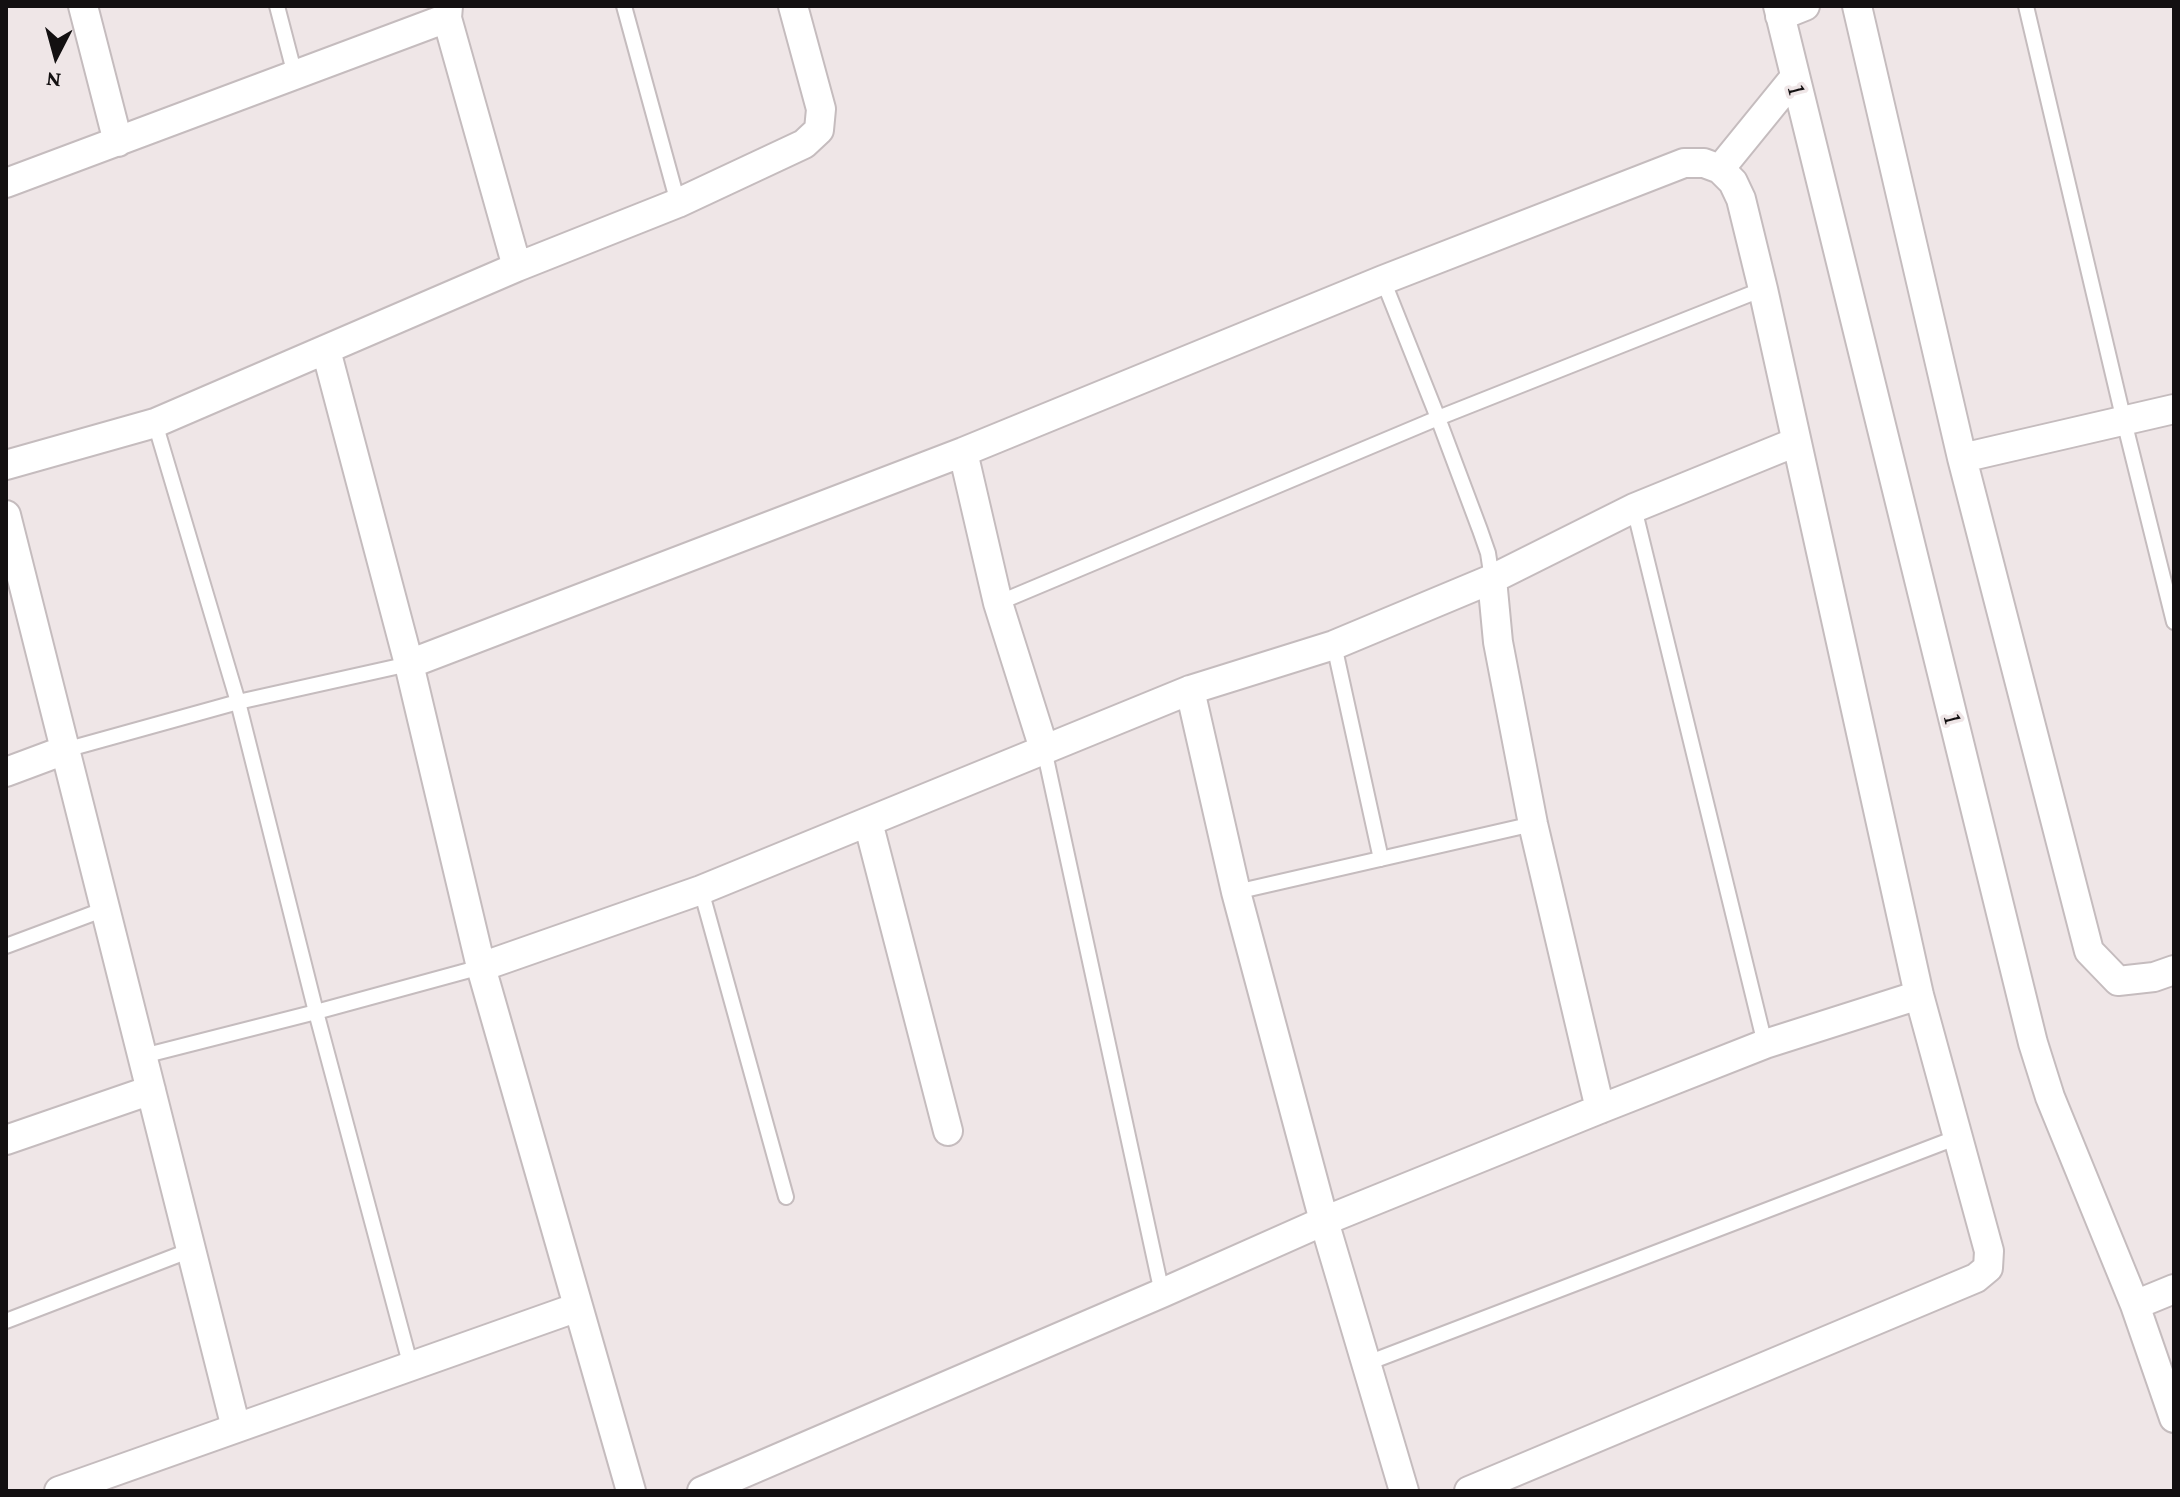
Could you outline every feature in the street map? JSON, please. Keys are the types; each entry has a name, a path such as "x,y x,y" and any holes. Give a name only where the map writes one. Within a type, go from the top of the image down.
{"street":[{"path":"83,6 118,142"},
{"path":"6,465 155,423 517,267 678,203 804,144 819,130 821,109 793,6"},
{"path":"1857,6 1962,458 2089,951 2118,981 2154,977 2174,970"},
{"path":"6,183 295,75 449,9 517,267"},
{"name":"1","path":"1788,9 1794,78 2033,1043 2050,1097 2135,1305 2174,1418"},
{"path":"1720,169 1794,78"},
{"path":"409,664 963,452 1383,280 1684,163 1704,163 1720,169 1733,182 1741,199 1763,289 1919,995 1989,1251 1988,1268 1976,1278 1469,1491"},
{"path":"326,350 409,664 481,967 631,1491"},
{"path":"1962,458 2174,409"},
{"path":"481,967 701,890 1190,690 1334,645 1492,579 1634,508 1796,442"},
{"path":"963,452 998,603 1044,749"},
{"path":"6,515 236,1428"},
{"path":"1492,579 1498,642 1533,824 1600,1109"},
{"path":"1190,690 1236,892 1324,1221 1404,1491"},
{"path":"6,772 65,750"},
{"path":"868,822 948,1131"},
{"path":"702,1491 1324,1221 1765,1044 1919,995"},
{"path":"6,1140 151,1090"},
{"path":"2135,1305 2174,1289"},
{"path":"59,1491 578,1307"}],"lane":[{"path":"277,6 295,75"},
{"path":"624,6 678,203"},
{"path":"2026,6 2174,622"},
{"path":"1383,280 1488,553 1492,579"},
{"path":"998,603 1438,418 1763,289"},
{"path":"155,423 238,702 316,1012 411,1367"},
{"path":"1634,508 1765,1044"},
{"path":"1334,645 1381,859"},
{"path":"65,750 238,702 409,664"},
{"path":"1044,749 1162,1293"},
{"path":"1236,892 1533,824"},
{"path":"701,890 786,1197"},
{"path":"6,946 105,909"},
{"path":"143,1056 481,967"},
{"path":"1365,1364 1958,1137"},
{"path":"6,1321 191,1250"}]}
